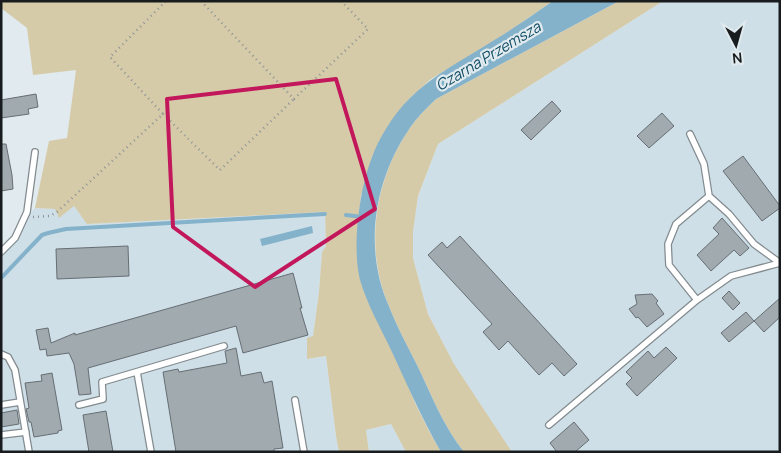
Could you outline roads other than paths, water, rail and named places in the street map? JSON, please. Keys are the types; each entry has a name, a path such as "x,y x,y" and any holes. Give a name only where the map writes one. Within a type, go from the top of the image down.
{"lane":[{"path":"690,134 704,164 709,196 729,214 754,244 780,263"},
{"path":"1,252 16,238 27,212 36,152"},
{"path":"697,300 669,265 668,244 676,224 709,196"},
{"path":"549,425 697,300 731,276 780,263"},
{"path":"79,405 103,399 102,382 224,346"},
{"path":"1,354 8,358 15,370 29,452"},
{"path":"137,372 150,452"},
{"path":"295,400 304,452"},
{"path":"1,405 20,402"},
{"path":"1,435 26,432"}],"water":[{"name":"Czarna Przemsza","path":"553,1 619,1 436,99 417,118 402,141 382,185 375,233 380,281 394,320 438,410 464,452 441,452 374,315 360,280 357,236 363,187 371,160 382,136 397,112 409,99 440,74 511,30"},
{"path":"312,226 313,233 262,246 260,239"}],"waterway":[{"path":"1,278 42,235 66,229 325,214"},
{"path":"346,215 362,217"}]}
